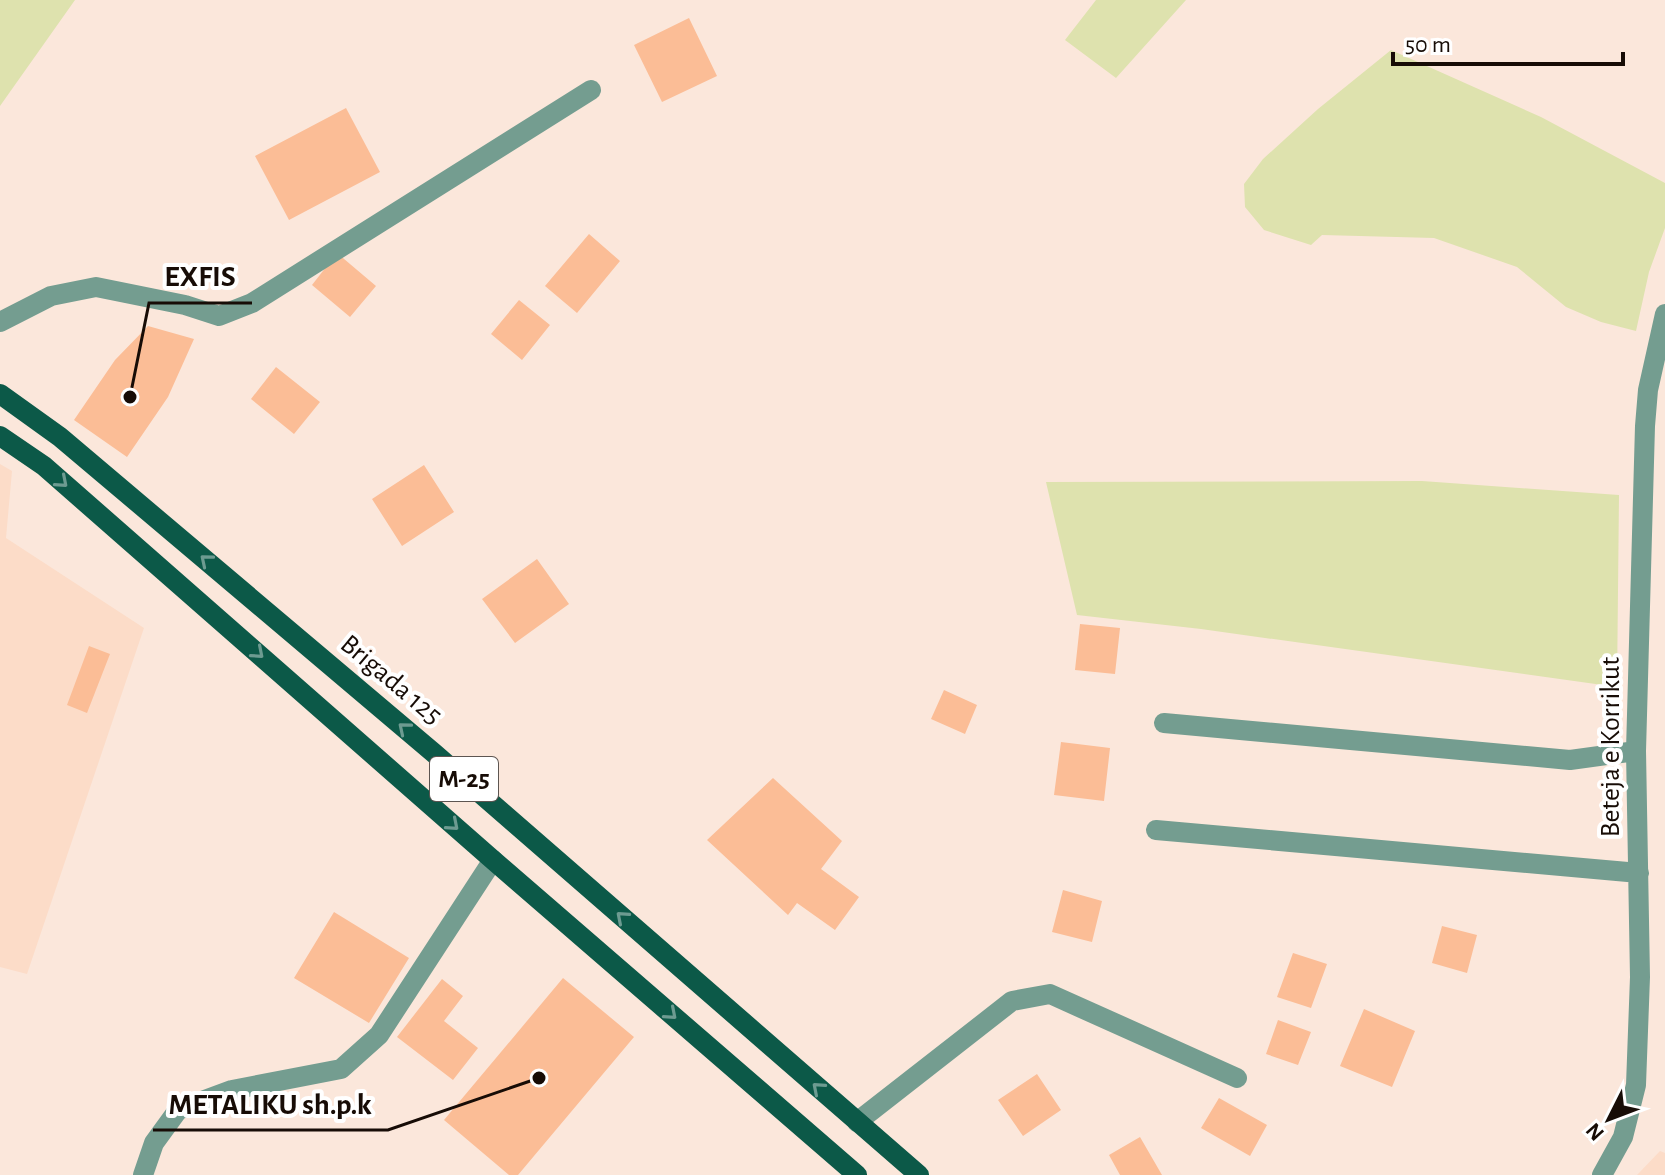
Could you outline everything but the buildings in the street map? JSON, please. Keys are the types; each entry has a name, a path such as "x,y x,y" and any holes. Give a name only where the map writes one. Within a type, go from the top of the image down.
{"main road":[{"name":"Brigada 125","path":"0,394 60,437 399,723 919,1175"},
{"name":"M-25","path":"0,436 44,466 857,1175"}],"street":[{"path":"0,322 51,296 96,287 185,305 219,316 252,303 591,90"},
{"name":"Beteja e Korrikut","path":"1602,1175 1623,1137 1636,1085 1640,977 1636,751 1645,426 1648,390 1665,314"},
{"path":"1164,723 1570,760 1636,751"},
{"path":"1156,830 1639,873"},
{"path":"143,1175 154,1143 178,1110 232,1090 341,1069 379,1035 493,860"},
{"path":"857,1122 1012,1001 1050,994 1237,1078"}],"shaded area":[{"path":"0,464 12,471 6,538 144,628 27,974 0,967"},
{"path":"1660,1151 1665,1153 1665,1175 1637,1175"}],"green space":[{"path":"0,0 75,0 0,106"},
{"path":"1096,0 1186,0 1116,78 1065,40"},
{"path":"1391,50 1541,117 1665,183 1665,228 1649,272 1636,331 1601,322 1566,307 1517,267 1434,238 1322,235 1311,245 1264,230 1245,207 1244,184 1263,159 1318,109"},
{"path":"1422,481 1619,495 1617,687 1201,629 1077,615 1046,482"}],"place":[{"name":"EXFIS","path":"130,397"},
{"name":"METALIKU sh.p.k","path":"539,1078"}]}
